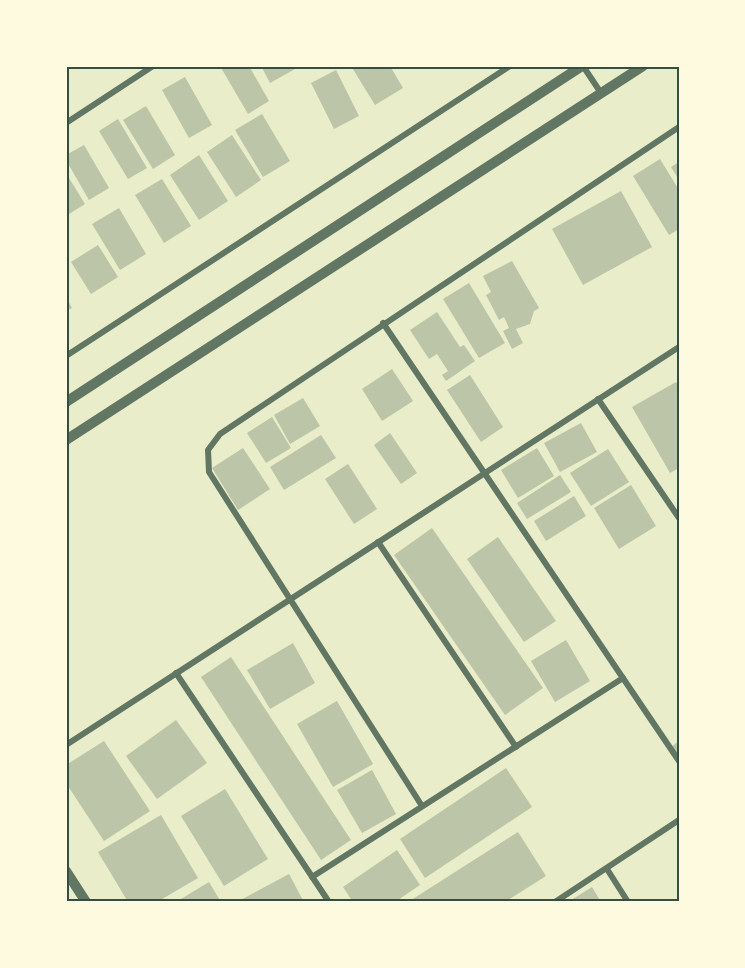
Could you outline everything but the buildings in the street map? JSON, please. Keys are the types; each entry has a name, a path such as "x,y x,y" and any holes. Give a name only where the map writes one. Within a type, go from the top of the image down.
{"street":[{"path":"66,123 153,66"},
{"path":"66,357 510,66"},
{"path":"66,402 582,66 601,93"},
{"path":"66,440 643,66"},
{"path":"422,807 209,472 208,450 220,434 679,127"},
{"path":"383,323 679,761"},
{"path":"66,745 679,347"},
{"path":"598,399 679,518"},
{"path":"378,542 516,747"},
{"path":"176,673 329,902"},
{"path":"312,877 623,678"},
{"path":"555,902 679,820"},
{"path":"607,869 628,902"},
{"path":"66,871 86,902"}]}
